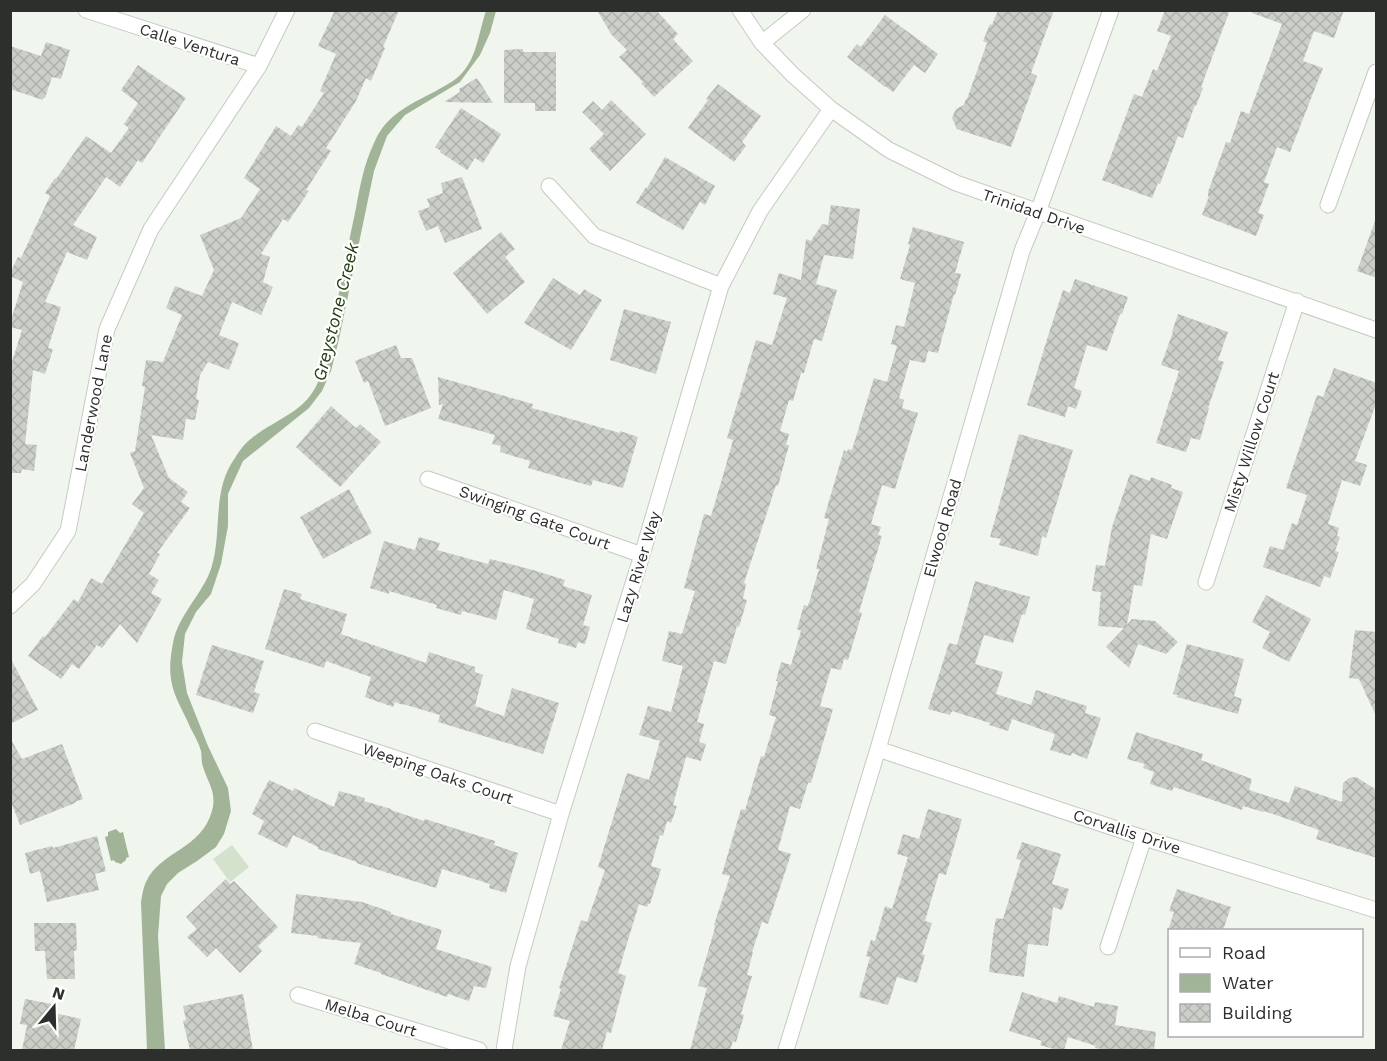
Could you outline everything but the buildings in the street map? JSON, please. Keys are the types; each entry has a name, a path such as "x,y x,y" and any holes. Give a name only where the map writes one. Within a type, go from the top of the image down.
{"street":[{"name":"Calle Ventura","path":"86,10 259,66"},
{"name":"Landerwood Lane","path":"10,606 33,584 68,531 107,330 151,230 259,66 287,10"},
{"name":"Trinidad Drive","path":"740,10 762,43 793,75 831,109 898,155 956,183 1377,330"},
{"path":"762,43 803,10"},
{"name":"Elwood Road","path":"786,1050 878,749 1022,251 1111,10"},
{"path":"1328,205 1377,72"},
{"name":"Lazy River Way","path":"504,1050 518,966 561,814 642,555 721,286 760,211 831,109"},
{"path":"549,186 594,236 721,286"},
{"name":"Misty Willow Court","path":"1206,582 1297,301"},
{"name":"Swinging Gate Court","path":"428,479 642,555"},
{"name":"Weeping Oaks Court","path":"315,731 561,814"},
{"name":"Corvallis Drive","path":"878,749 1144,838 1377,910"},
{"path":"1108,947 1144,838"},
{"name":"Melba Court","path":"298,995 479,1050"}],"shaded area":[{"path":"232,845 249,867 230,882 213,859"}],"water":[{"name":"Greystone Creek","path":"486,11 496,11 490,33 480,55 460,82 405,115 387,136 374,171 339,339 331,371 322,391 309,408 243,461 228,494 228,526 221,564 211,594 196,612 185,634 182,662 187,693 228,788 231,811 224,834 216,847 178,873 167,884 161,896 158,936 165,1050 147,1050 141,902 143,889 153,871 161,863 199,834 207,824 213,804 213,793 202,765 200,748 174,692 170,665 172,647 180,623 211,569 223,484 238,453 249,440 297,408 312,393 318,382 324,363 363,175 379,132 402,110 462,73 474,52"},
{"path":"116,829 120,833 123,832 129,857 121,864 114,860 111,861 105,837 108,836 108,832"}]}
